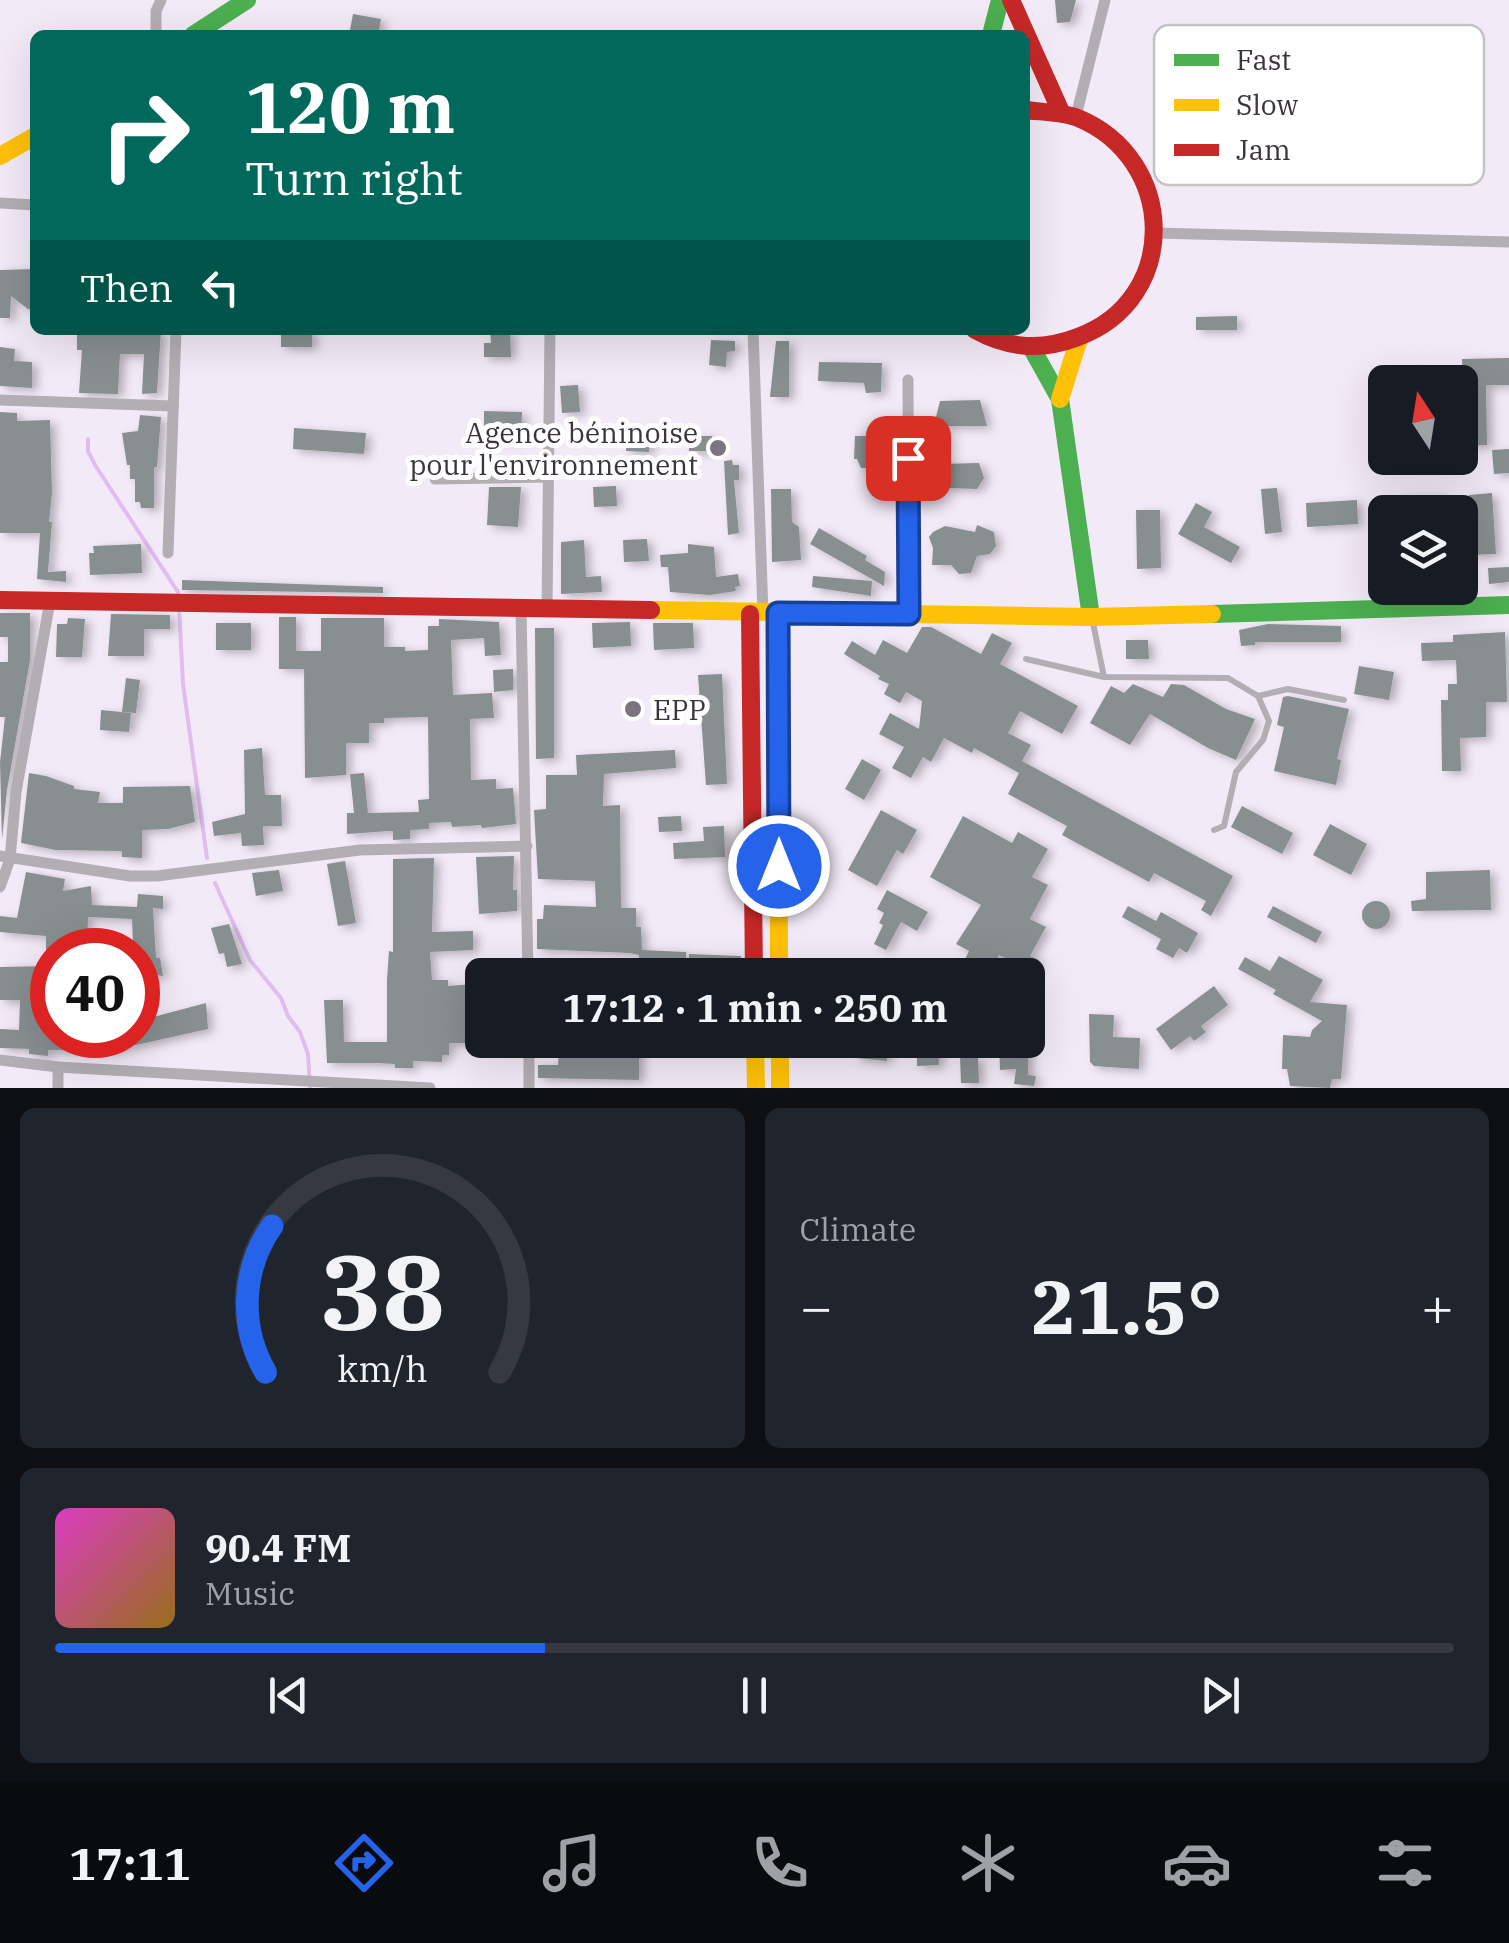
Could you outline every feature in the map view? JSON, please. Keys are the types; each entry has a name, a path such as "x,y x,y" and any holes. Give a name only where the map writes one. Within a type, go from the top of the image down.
{"street":[{"path":"156,30 161,0"},
{"path":"201,30 246,0"},
{"path":"992,30 1000,0"},
{"path":"1011,0 1026,30"},
{"path":"1068,114 1105,0"},
{"path":"1030,38 1068,114"},
{"path":"986,335 1031,347 1079,339 1115,318 1147,274 1156,233 1148,184 1119,142 1099,127 1068,114 1030,110"},
{"path":"0,156 30,139"},
{"path":"0,203 30,205"},
{"path":"1156,233 1509,242"},
{"path":"168,553 176,335"},
{"path":"546,610 550,335"},
{"path":"753,335 778,958"},
{"path":"1060,399 1079,339"},
{"path":"1031,347 1060,399 1092,616"},
{"path":"908,380 909,614"},
{"path":"0,400 173,406"},
{"path":"435,479 548,478"},
{"path":"0,600 1092,616 1509,605"},
{"path":"0,887 50,601"},
{"path":"521,610 528,958"},
{"path":"754,958 764,614"},
{"path":"5,857 130,876 157,876 360,850 527,846"},
{"path":"528,1058 529,1088"},
{"path":"755,1058 756,1088"},
{"path":"780,1058 780,1088"},
{"path":"0,1060 58,1067 430,1088"},
{"path":"58,1067 58,1088"}],"lane":[{"path":"1092,616 1104,677"},
{"path":"1026,659 1104,677 1228,678 1258,696 1269,721 1263,740 1236,772 1224,826 1214,830"},
{"path":"1258,696 1288,689 1344,700"}],"building":[{"path":"1055,0 1076,0 1070,22 1057,23"},
{"path":"353,14 381,19 379,30 350,30"},
{"path":"30,269 30,309 11,296 10,318 0,318 0,270"},
{"path":"1237,316 1237,330 1196,330 1196,317"},
{"path":"77,335 161,335 157,393 142,394 144,354 120,354 118,394 79,393 82,350 77,350"},
{"path":"281,335 312,335 312,347 281,347"},
{"path":"490,335 510,335 511,357 484,357 484,343 491,343"},
{"path":"711,340 735,341 735,351 727,352 726,367 709,365"},
{"path":"776,341 789,341 789,397 770,397"},
{"path":"0,347 15,349 14,361 32,362 32,388 0,386"},
{"path":"1509,358 1509,385 1486,385 1487,445 1478,445 1478,365 1462,365 1462,359"},
{"path":"819,362 882,363 881,392 866,393 864,383 818,381"},
{"path":"578,385 580,412 562,413 560,386"},
{"path":"980,400 987,426 949,426 938,422 940,401"},
{"path":"484,411 522,412 521,440 484,439"},
{"path":"0,412 17,413 17,421 50,420 52,522 48,572 66,571 66,582 37,579 40,533 0,533"},
{"path":"140,415 161,417 154,467 154,508 141,508 140,502 135,502 135,479 130,479 122,433 138,431"},
{"path":"294,428 366,433 364,454 293,449"},
{"path":"627,435 650,436 649,452 626,451"},
{"path":"689,436 712,436 712,451 689,451"},
{"path":"855,436 885,436 885,462 861,468 854,459"},
{"path":"1509,449 1509,473 1494,474 1492,450"},
{"path":"732,460 733,465 739,465 739,480 734,480 739,533 728,535 724,461"},
{"path":"979,463 984,478 977,489 948,488 935,479 939,464"},
{"path":"616,486 617,506 594,507 593,487"},
{"path":"489,487 521,487 518,527 487,525"},
{"path":"1277,488 1282,532 1265,534 1261,489"},
{"path":"771,489 791,489 792,522 799,527 801,560 772,562"},
{"path":"1492,493 1496,554 1478,555 1478,495 1469,495"},
{"path":"1357,500 1358,524 1307,527 1306,503"},
{"path":"1196,503 1212,512 1204,527 1240,547 1231,563 1178,534"},
{"path":"1136,510 1160,510 1161,568 1137,569"},
{"path":"977,525 994,532 996,546 990,554 977,556 971,573 959,574 951,565 932,565 929,537 933,532 945,526 975,532"},
{"path":"819,528 867,556 865,560 885,572 884,586 810,544"},
{"path":"647,539 649,561 624,562 623,540"},
{"path":"584,540 586,577 601,576 602,592 561,594 561,542"},
{"path":"141,544 142,573 90,575 89,553 94,553 93,546"},
{"path":"688,544 714,547 716,577 738,574 740,586 735,587 736,591 710,595 670,592 668,567 661,567 660,555 688,553"},
{"path":"1509,567 1509,582 1489,584 1488,568"},
{"path":"813,576 872,581 871,596 812,587"},
{"path":"182,580 383,587 383,593 182,590"},
{"path":"0,613 30,613 30,660 2,839 0,762 5,717 0,717 0,662 8,662 8,637 0,637"},
{"path":"111,614 170,615 170,629 144,629 144,656 108,656"},
{"path":"279,617 296,617 296,651 321,651 321,618 384,618 384,647 405,647 405,651 428,650 428,626 439,626 439,619 499,622 501,655 485,656 484,638 451,640 453,695 492,693 494,718 470,719 471,780 496,779 496,789 513,788 516,824 482,828 452,827 451,822 429,823 429,829 410,830 410,839 393,840 393,831 347,834 347,813 354,813 350,774 364,773 368,813 419,812 418,800 429,799 428,717 384,718 384,723 369,723 369,743 346,743 346,775 305,778 304,669 279,669"},
{"path":"68,618 85,619 82,657 56,657 57,624 67,624"},
{"path":"630,622 631,646 593,648 592,623"},
{"path":"216,623 251,623 251,650 216,650"},
{"path":"653,623 693,623 694,648 654,650"},
{"path":"1268,624 1341,626 1341,642 1255,642 1241,646 1239,630"},
{"path":"922,627 931,627 981,654 992,633 1012,643 1000,664 1078,706 1062,734 1020,711 1008,733 1031,745 1022,761 1233,876 1211,916 1201,910 1206,901 1154,873 1149,882 1062,835 1067,826 1008,794 1019,773 974,748 972,753 944,738 931,762 923,757 911,778 892,768 904,747 879,734 890,713 919,729 922,701 906,692 900,703 884,694 889,684 844,654 852,641 875,655 883,640 907,653"},
{"path":"535,628 554,628 554,758 536,759"},
{"path":"1505,632 1507,702 1486,702 1486,737 1460,738 1461,771 1442,771 1441,700 1448,700 1448,684 1457,684 1456,660 1422,661 1421,643 1453,642 1453,635"},
{"path":"1126,640 1148,640 1149,659 1126,659"},
{"path":"1359,666 1394,672 1389,700 1354,694"},
{"path":"513,669 513,690 494,692 493,670"},
{"path":"722,674 727,784 706,785 698,675"},
{"path":"126,678 140,680 136,713 122,712"},
{"path":"1133,684 1163,697 1171,684 1184,685 1226,709 1255,719 1236,760 1150,714 1130,745 1090,723 1111,686 1124,693"},
{"path":"1283,697 1349,709 1337,759 1341,760 1336,785 1274,771 1284,727 1277,725"},
{"path":"101,710 131,713 129,732 100,730"},
{"path":"262,748 265,795 281,795 282,826 263,826 264,845 242,846 241,833 214,836 212,822 245,814 244,750"},
{"path":"675,750 676,768 604,774 603,806 620,805 621,908 636,908 642,950 686,952 686,958 537,949 537,919 543,919 544,905 596,907 595,881 538,879 534,810 546,809 546,775 577,775 576,755"},
{"path":"862,759 881,770 864,800 845,789"},
{"path":"29,773 74,789 100,792 98,803 123,803 123,787 190,786 195,822 142,830 142,858 122,857 122,851 56,850 21,843"},
{"path":"1242,806 1293,833 1282,854 1231,827"},
{"path":"881,810 917,830 903,854 897,850 877,886 848,870"},
{"path":"681,816 682,831 659,832 658,817"},
{"path":"963,816 1012,843 1018,832 1048,849 1032,877 1048,885 1030,919 1046,927 1030,956 1034,958 966,958 969,951 956,944 981,905 930,877"},
{"path":"1330,824 1367,844 1351,875 1313,855"},
{"path":"724,826 725,857 674,859 673,843 704,841 703,827"},
{"path":"514,856 517,911 479,914 476,857"},
{"path":"434,858 432,932 473,931 473,950 430,952 432,980 448,980 448,986 465,985 465,1043 449,1043 449,1055 442,1055 442,1062 413,1061 413,1068 327,1063 324,1000 343,1000 344,1042 387,1042 387,980 389,951 393,952 393,859"},
{"path":"345,861 356,923 338,926 327,864"},
{"path":"279,870 283,891 256,896 252,873"},
{"path":"1490,870 1491,910 1412,911 1411,901 1426,899 1426,872"},
{"path":"26,872 65,879 63,891 91,886 92,905 137,907 138,894 163,896 163,909 153,908 154,928 132,928 132,919 88,917 88,928 30,928 30,935 0,932 0,916 17,918"},
{"path":"887,890 928,912 917,931 901,922 886,950 874,944 883,925 879,923 884,913 877,909"},
{"path":"1376,901 1386,905 1390,915 1386,925 1376,929 1366,925 1362,915 1366,905"},
{"path":"1128,906 1156,921 1161,912 1198,933 1187,953 1179,948 1173,958 1156,949 1161,939 1122,917"},
{"path":"1273,906 1322,932 1316,943 1267,917"},
{"path":"229,924 242,964 227,967 211,928"},
{"path":"689,954 741,956 741,958 689,958"},
{"path":"1279,956 1323,980 1310,1002 1347,1005 1341,1079 1332,1079 1330,1088 1290,1086 1287,1069 1282,1069 1283,1035 1310,1037 1322,1021 1238,969 1245,957 1270,971"},
{"path":"30,966 30,1054 29,1049 0,1048 0,1029 19,1030 20,1000 0,1000 0,967"},
{"path":"1214,986 1228,1005 1201,1026 1206,1032 1194,1041 1190,1036 1171,1050 1156,1029"},
{"path":"206,1003 208,1029 160,1040 160,1015"},
{"path":"1089,1014 1114,1015 1113,1037 1140,1038 1139,1069 1094,1066 1090,1062"},
{"path":"559,1058 639,1058 639,1080 538,1078 538,1065 558,1065"},
{"path":"917,1058 939,1058 939,1065 917,1066"},
{"path":"960,1058 978,1058 979,1083 961,1083"},
{"path":"1000,1058 1028,1058 1028,1075 1036,1076 1034,1086 1014,1084 1016,1069 1000,1070"}],"waterway":[{"path":"88,439 88,451 95,465 178,597"},
{"path":"179,607 183,684 207,858"},
{"path":"215,883 250,960 281,998 300,1032 308,1054 310,1088"}],"traffic: fast":[{"path":"201,30 247,0"},
{"path":"992,30 1000,0"},
{"path":"1031,347 1060,399 1091,617"},
{"path":"1212,614 1509,605"}],"traffic: slow":[{"path":"0,156 30,139"},
{"path":"1060,399 1079,339"},
{"path":"651,610 1091,617 1212,614"},
{"path":"778,613 779,958"},
{"path":"755,1058 756,1088"},
{"path":"780,1058 780,1088"}],"traffic: jam":[{"path":"1011,0 1024,30"},
{"path":"1030,43 1061,112"},
{"path":"986,335 1026,346 1078,337 1112,318 1135,293 1149,262 1154,229 1149,195 1134,164 1111,138 1078,118 1030,110"},
{"path":"0,600 651,610"},
{"path":"750,614 754,958"}],"place":[{"name":"Agence béninoise pour l'environnement","path":"718,448"},
{"name":"EPP","path":"633,709"}],"route":[{"path":"779,866 778,613 909,614 908,458"}]}
